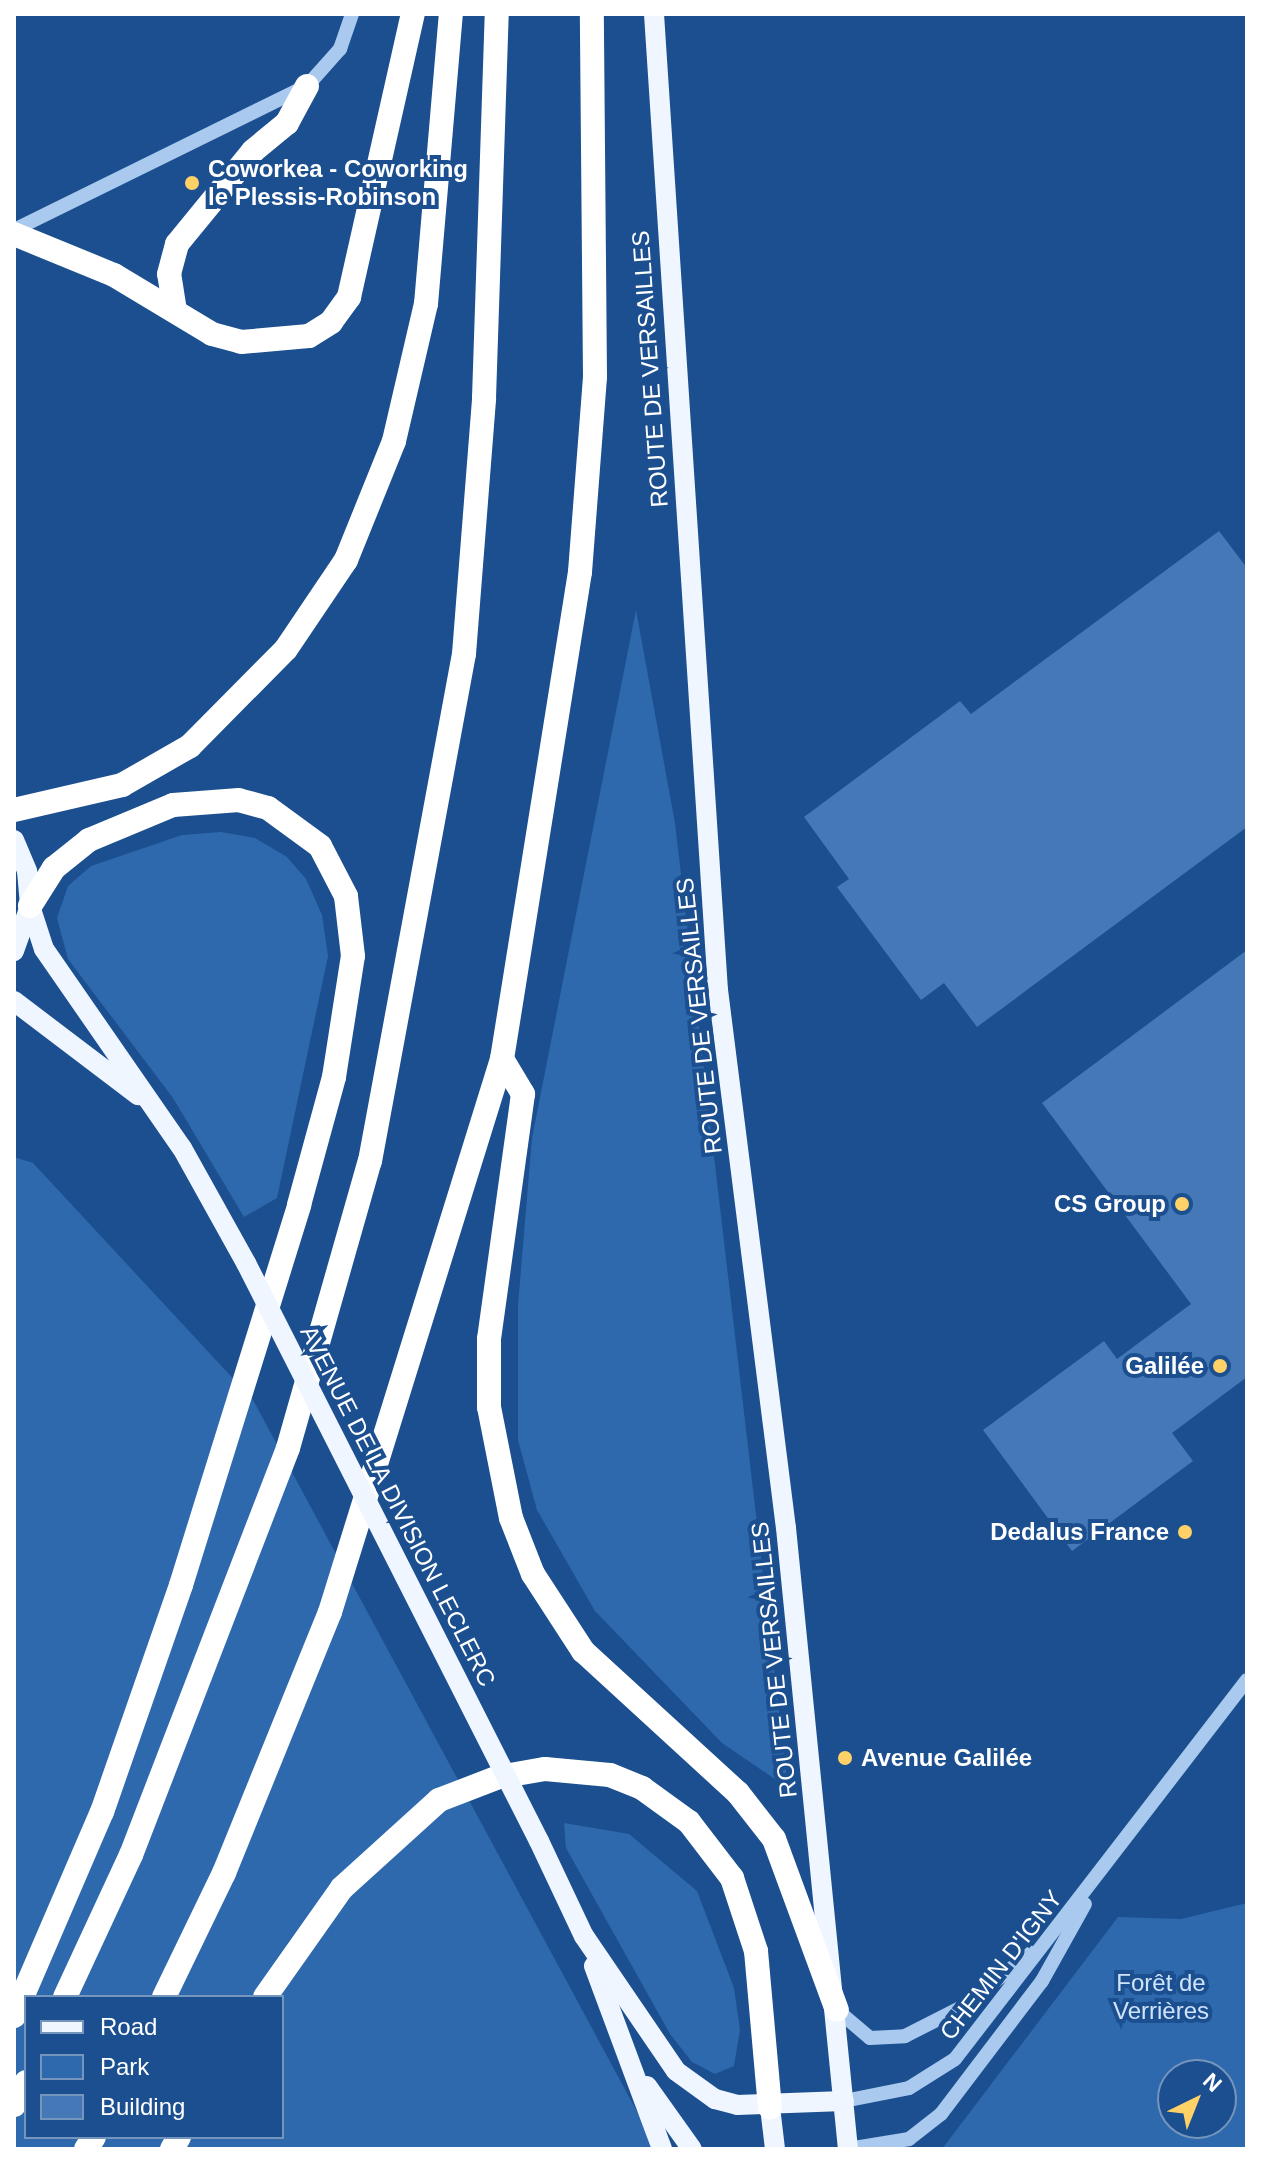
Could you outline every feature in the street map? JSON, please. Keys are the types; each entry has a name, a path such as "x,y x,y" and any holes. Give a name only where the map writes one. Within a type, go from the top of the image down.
{"highway":[{"path":"14,232 114,275 212,334 241,342 282,342 331,322 349,297 413,14"},
{"path":"14,810 122,785 190,746 286,649 346,560 394,441 426,304 451,14"},
{"path":"66,1995 131,1855 288,1448 370,1161 464,654 484,398 497,14"},
{"path":"165,1995 224,1873 330,1612 502,1059 580,572 595,377 592,14"},
{"path":"175,311 169,274 177,244 253,151 287,123 307,86"},
{"path":"14,2016 102,1812 181,1585 315,1148 334,1077 353,956 346,896 320,846 268,808 239,800 173,805 89,840 54,868 30,906"},
{"path":"502,1059 523,1094 489,1339 489,1407 511,1518 533,1574 583,1651 738,1793 774,1839 837,2010"},
{"path":"266,1995 342,1888 439,1800 499,1777 545,1769 610,1775 642,1788 689,1822 732,1878 756,1951 770,2107"},
{"path":"14,2105 24,2086"}],"main road":[{"name":"ROUTE DE VERSAILLES","path":"654,14 718,990 786,1528 837,2010"},
{"name":"AVENUE DE LA DIVISION LECLERC","path":"14,840 27,871 30,906 44,949 204,1184 539,1841 584,1936"},
{"path":"14,951 30,906"},
{"name":"AVENUE DE LA DIVISION LECLERC","path":"14,1001 68,1036 151,1107"},
{"path":"584,1936 676,2071 715,2099 770,2107 844,2101"},
{"path":"584,1936 620,2042 662,2149"},
{"path":"837,2010 848,2149"},
{"path":"620,2042 692,2149"},
{"path":"770,2107 775,2149"}],"street":[{"path":"14,232 281,93 307,86 340,49 352,14"},
{"name":"CHEMIN D'IGNY","path":"844,2101 909,2088 955,2059 1247,1680"},
{"path":"848,2149 909,2139 941,2114 1042,1981 1106,1864"},
{"path":"837,2010 870,2038 905,2036 1001,1979 1065,1918"}],"green space":[{"path":"636,610 675,823 788,1788 722,1743 595,1611 537,1510 518,1440 518,1305 532,1138"},
{"path":"221,832 255,838 287,857 306,879 322,915 328,956 277,1198 244,1217 173,1098 68,959 57,918 68,886 91,866 182,835"},
{"path":"14,1157 33,1163 253,1400 641,2119 651,2149 14,2149"},
{"path":"564,1823 629,1834 697,1891 734,1988 740,2030 734,2066 715,2074 692,2062 670,2034 566,1848"},
{"name":"Forêt de Verrières","path":"1247,1903 1247,2149 942,2149 1118,1917 1181,1919"}],"building":[{"path":"1219,531 1247,568 1247,827 977,1027 944,983 921,1000 837,887 849,879 804,817 960,701 971,714"},
{"path":"1247,950 1247,1377 1172,1433 1193,1461 1072,1551 983,1430 1104,1341 1117,1359 1191,1304 1042,1103"}],"place":[{"name":"Coworkea - Coworking le Plessis-Robinson","path":"192,183"},
{"name":"CS Group","path":"1182,1204"},
{"name":"Galilée","path":"1220,1366"},
{"name":"Dedalus France","path":"1185,1532"},
{"name":"Avenue Galilée","path":"845,1758"}]}
